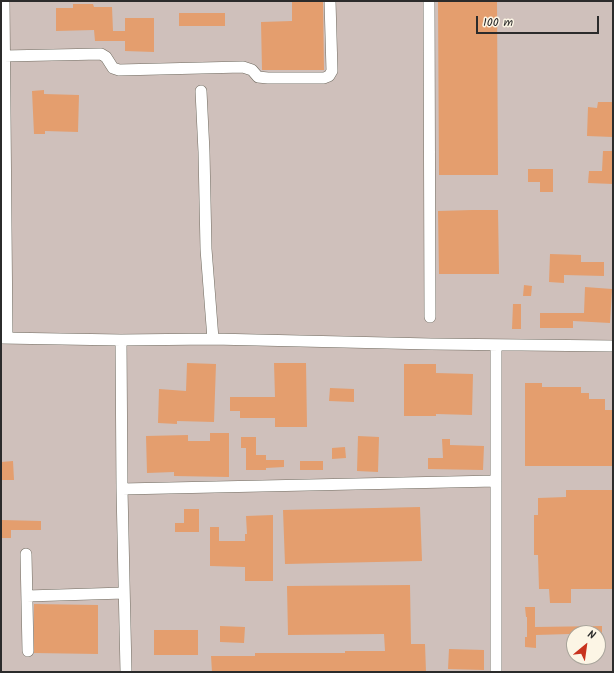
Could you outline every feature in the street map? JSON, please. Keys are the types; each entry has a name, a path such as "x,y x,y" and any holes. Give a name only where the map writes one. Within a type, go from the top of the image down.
{"street":[{"path":"4,1 4,338 121,340 213,339 613,346"},
{"path":"4,56 101,54 106,57 113,68 119,70 243,67 252,70 258,77 324,78 330,76 332,71 330,1"},
{"path":"429,1 430,317"},
{"path":"200,91 204,152 206,249 213,339"},
{"path":"121,340 122,489 126,672"},
{"path":"496,345 496,672"},
{"path":"122,489 496,481"},
{"path":"26,554 28,651"},
{"path":"27,596 124,592"}],"shaded area":[{"path":"1,1 613,1 613,672 1,672"}],"building":[{"path":"292,1 323,1 324,70 262,70 261,22 292,21"},
{"path":"438,1 497,1 498,175 439,175"},
{"path":"73,4 93,4 94,7 112,7 113,31 125,31 125,18 154,18 154,52 125,51 125,41 95,41 94,30 56,31 56,8 73,8"},
{"path":"179,13 225,13 225,26 179,26"},
{"path":"44,90 44,94 79,95 78,132 45,131 45,134 34,134 32,91"},
{"path":"598,102 613,102 613,137 587,136 588,107 597,108"},
{"path":"603,151 613,151 613,184 588,183 589,171 602,171"},
{"path":"528,169 553,169 553,192 540,192 540,182 528,182"},
{"path":"498,210 499,274 439,274 438,211"},
{"path":"550,254 581,255 581,262 604,262 604,276 564,275 564,283 549,282"},
{"path":"524,285 532,286 531,296 523,296"},
{"path":"585,287 612,289 610,323 573,321 573,328 540,328 540,313 584,313"},
{"path":"513,304 521,304 521,329 512,329"},
{"path":"187,363 216,364 214,422 177,421 177,424 158,423 159,389 186,391"},
{"path":"274,363 306,363 307,427 275,427 275,418 240,418 240,411 230,411 230,397 275,397"},
{"path":"404,364 436,364 436,373 473,374 472,415 436,414 436,416 404,416"},
{"path":"525,383 542,383 542,387 581,387 581,393 589,393 589,399 605,399 605,410 613,410 613,466 525,466"},
{"path":"330,388 354,389 354,402 329,401"},
{"path":"210,433 229,433 229,477 174,476 174,472 147,473 146,436 188,435 188,441 210,441"},
{"path":"358,436 379,437 378,472 357,471"},
{"path":"241,437 256,437 256,455 266,455 266,460 284,460 284,467 266,468 266,470 246,470 246,448 241,448"},
{"path":"442,439 450,439 450,445 484,446 483,470 428,469 428,458 443,458"},
{"path":"345,447 346,458 332,459 332,448"},
{"path":"13,461 14,480 1,480 1,462"},
{"path":"300,461 323,461 323,470 300,470"},
{"path":"566,490 613,490 613,589 571,589 571,603 550,603 549,589 539,589 538,555 534,555 534,515 538,515 538,498 566,497"},
{"path":"420,507 422,561 285,564 283,510"},
{"path":"184,509 199,509 199,532 175,532 175,523 184,523"},
{"path":"273,515 273,581 245,581 245,567 210,566 210,527 219,527 219,541 245,541 245,534 247,534 246,516"},
{"path":"1,520 41,521 41,530 11,530 11,538 1,538"},
{"path":"410,585 411,644 425,644 426,672 212,672 211,656 255,656 255,653 345,653 345,651 385,651 384,634 288,635 287,586"},
{"path":"34,604 98,605 98,654 34,653"},
{"path":"525,607 535,607 535,627 566,627 566,634 536,635 536,648 525,647 525,637 527,637"},
{"path":"220,626 245,627 244,643 220,642"},
{"path":"154,630 198,630 198,655 154,655"},
{"path":"449,649 484,650 484,670 448,669"}]}
